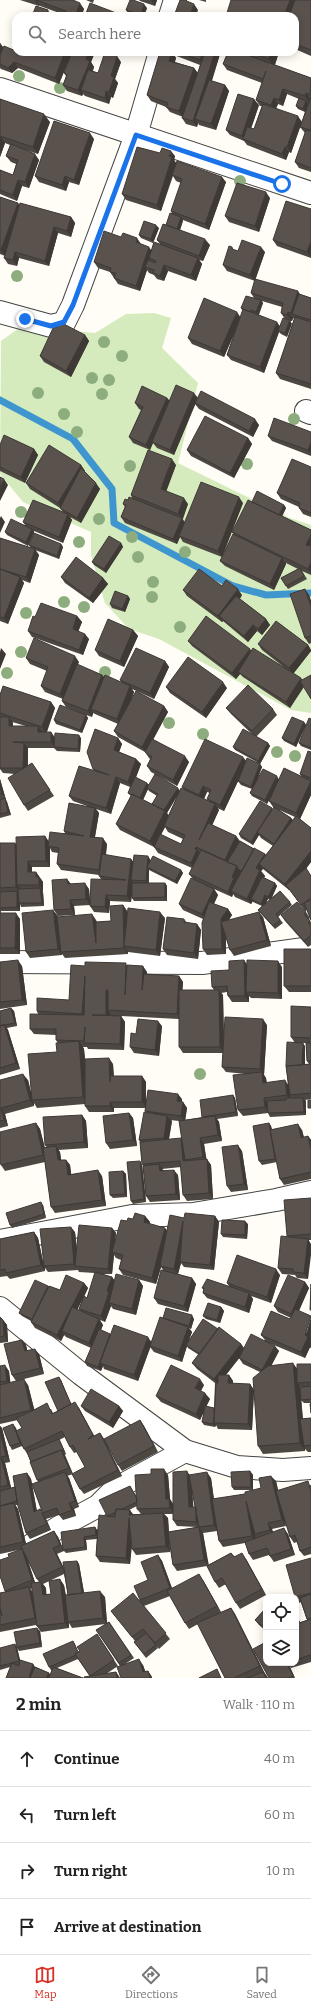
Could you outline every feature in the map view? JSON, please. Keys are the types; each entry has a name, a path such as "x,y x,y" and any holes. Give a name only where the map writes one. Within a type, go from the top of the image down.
{"street":[{"path":"171,12 175,0"},
{"path":"0,312 51,326 64,322 73,305 136,135 159,56"},
{"path":"0,89 311,193"},
{"path":"0,962 202,963 311,948"},
{"path":"0,1241 132,1216 193,1214 276,1200 311,1192"},
{"path":"0,1308 81,1374 185,1451 237,1467 283,1470 311,1468"},
{"path":"0,1562 24,1550 59,1527 98,1506 115,1489 185,1451"}],"green space":[{"path":"154,313 171,318 162,348 198,383 178,463 290,518 311,525 311,713 291,710 159,639 129,629 105,603 91,555 91,532 23,502 0,474 1,341 22,326 95,333 126,314"}],"building":[{"path":"36,0 73,0 80,3 77,12 66,11"},
{"path":"130,0 144,4 142,12 132,12 126,10"},
{"path":"180,0 194,4 191,12 176,12"},
{"path":"231,0 290,0 286,12 227,12"},
{"path":"295,0 311,0 311,50 299,46 299,12 290,12"},
{"path":"90,3 114,12 87,12"},
{"path":"36,6 48,10 47,12 34,12"},
{"path":"4,46 12,49 12,56 63,56 55,78 14,62 8,68 0,64 0,55"},
{"path":"70,56 87,56 86,59 90,61 78,90 63,85 67,75 64,73"},
{"path":"104,56 117,56 111,76 114,77 109,92 106,91 105,98 81,90 88,70 98,73"},
{"path":"159,56 171,56 169,61 194,68 179,111 166,107 168,103 147,95"},
{"path":"188,56 202,56 200,60"},
{"path":"204,56 214,56 193,121 182,118"},
{"path":"226,56 250,56 311,78 310,95 306,93 305,96 283,89 279,100 274,98 271,105 256,100 266,71 263,79 223,64"},
{"path":"260,56 270,56 269,59"},
{"path":"209,80 225,85 211,124 195,119"},
{"path":"238,94 254,99 242,136 226,130"},
{"path":"311,97 311,130 300,127"},
{"path":"299,98 306,101 303,109 296,106"},
{"path":"0,99 44,114 33,147 0,136"},
{"path":"263,104 298,116 287,147 285,147 282,154 243,139 247,127 254,129"},
{"path":"54,121 90,133 74,180 65,176 62,185 35,176"},
{"path":"306,130 311,131 311,168 295,162"},
{"path":"11,144 35,154 25,182 18,180 13,195 0,190 0,170 13,175 18,160 6,156"},
{"path":"137,147 160,153 162,148 171,151 169,156 172,157 157,205 122,194"},
{"path":"177,161 222,177 205,224 171,211 182,179 172,175"},
{"path":"237,183 266,192 255,226 225,216"},
{"path":"0,197 18,203 1,250 0,250"},
{"path":"286,201 311,209 311,241 307,252 273,240"},
{"path":"20,203 71,217 67,231 54,227 45,261 15,252 13,260 4,258"},
{"path":"170,213 181,217 177,229 166,225"},
{"path":"144,221 156,225 151,239 139,235"},
{"path":"163,224 205,239 199,256 157,240"},
{"path":"104,231 121,237 123,233 137,238 136,242 149,247 136,286 114,278 116,273 110,272 111,268 94,262"},
{"path":"242,240 261,247 250,275 223,265 229,246 238,251"},
{"path":"154,242 198,258 191,275 164,265 160,276 153,273 154,270 145,267 148,260 155,263 156,261 149,258"},
{"path":"255,279 298,291 291,313 288,312 287,315 281,313 283,303 251,293"},
{"path":"299,294 311,298 311,320 292,314"},
{"path":"246,296 261,300 256,312 251,310 250,312 241,308"},
{"path":"204,298 237,312 220,351 188,338"},
{"path":"243,309 277,322 260,367 227,355"},
{"path":"295,317 311,322 311,384 276,373"},
{"path":"283,318 290,320 285,333 278,331"},
{"path":"60,322 85,335 66,371 40,356 54,326 57,328"},
{"path":"176,385 194,393 170,450 152,442"},
{"path":"142,386 167,398 146,445 129,437 143,407 135,403"},
{"path":"201,391 255,419 249,431 195,403"},
{"path":"205,416 248,438 230,473 187,450"},
{"path":"274,418 311,432 311,442 308,450 268,436"},
{"path":"4,435 34,449 21,477 0,467 0,445"},
{"path":"49,445 81,465 58,503 26,483"},
{"path":"148,450 172,459 161,489 184,498 178,514 131,495"},
{"path":"292,459 311,467 311,513 299,508 300,503 277,493"},
{"path":"81,468 96,483 77,518 60,508"},
{"path":"0,477 4,479 0,487"},
{"path":"201,482 239,497 218,551 179,536"},
{"path":"257,491 284,505 279,515 252,502"},
{"path":"129,497 182,518 173,539 121,517 126,505 123,504 125,499 128,500"},
{"path":"33,500 68,514 59,537 23,522"},
{"path":"248,500 311,530 311,535 306,545 310,546 311,544 311,562 308,569 232,532"},
{"path":"11,519 32,529 26,542 5,532"},
{"path":"34,533 61,544 57,556 29,545"},
{"path":"233,534 282,558 270,584 220,561"},
{"path":"109,536 121,543 104,569 92,562"},
{"path":"0,538 35,549 26,577 0,569"},
{"path":"76,557 103,578 89,598 61,577"},
{"path":"300,568 304,576 286,586 281,578"},
{"path":"0,569 20,577 4,618 0,617"},
{"path":"199,569 222,586 226,580 238,589 218,616 183,590"},
{"path":"305,589 311,607 311,636 305,638 290,594"},
{"path":"115,591 128,596 122,609 110,604"},
{"path":"236,596 266,619 258,629 253,625 244,636 219,616"},
{"path":"41,603 77,616 73,629 85,634 79,650 28,631 33,616 35,617"},
{"path":"206,616 250,649 232,673 188,641"},
{"path":"108,619 133,630 120,661 95,650"},
{"path":"276,621 308,645 289,668 258,644"},
{"path":"34,638 75,656 60,694 41,686 48,667 26,658"},
{"path":"136,648 165,661 150,693 120,680"},
{"path":"253,648 301,678 286,702 238,672"},
{"path":"188,657 223,682 202,712 166,687"},
{"path":"77,664 102,675 88,711 62,701"},
{"path":"105,675 130,686 117,719 91,709"},
{"path":"311,675 311,699 300,681"},
{"path":"248,685 273,709 252,731 226,708"},
{"path":"3,686 51,702 42,727 0,713 0,695"},
{"path":"136,691 164,706 142,747 114,731"},
{"path":"60,705 86,715 80,730 54,720"},
{"path":"0,717 9,717 9,726 38,726 38,732 51,732 51,742 13,742 24,743 23,768 0,768"},
{"path":"292,717 304,722 294,744 282,738"},
{"path":"309,718 311,719 311,748 299,743"},
{"path":"95,729 118,738 114,750 136,759 128,782 116,777 106,808 69,796 79,766 109,775 93,769 87,752"},
{"path":"243,729 268,743 258,761 233,747"},
{"path":"55,733 79,735 78,749 54,747"},
{"path":"152,739 185,756 173,780 147,766 152,757 145,752"},
{"path":"205,739 243,757 220,805 207,799 211,790 203,786 199,795 182,787"},
{"path":"308,751 311,752 311,778 300,774"},
{"path":"247,758 260,764 251,787 238,781"},
{"path":"32,763 50,790 24,805 8,778"},
{"path":"284,768 311,781 296,813 269,801"},
{"path":"263,769 277,776 265,800 250,793"},
{"path":"155,774 178,788 164,810 152,804 158,794 147,788"},
{"path":"135,777 147,783 140,798 128,793"},
{"path":"181,788 215,804 199,840 208,823 236,836 225,860 196,847 195,849 197,850 191,863 154,847 160,834 181,844 185,835 164,826"},
{"path":"132,794 165,811 150,841 116,824"},
{"path":"5,798 8,812 0,814 0,800"},
{"path":"260,801 272,808 251,842 239,834"},
{"path":"69,803 95,808 90,837 103,838 99,870 57,864 59,848 48,846 50,832 84,836 64,831"},
{"path":"274,807 291,818 274,844 257,832"},
{"path":"296,816 311,828 311,851 285,884 259,864"},
{"path":"45,836 46,861 28,861 28,872 36,872 36,877 39,877 39,885 17,885 16,837"},
{"path":"240,841 254,849 242,871 238,869 237,866 227,862"},
{"path":"0,843 15,843 16,887 0,888"},
{"path":"254,848 265,854 256,868 260,870 247,899 231,891"},
{"path":"201,850 237,866 228,892 189,874"},
{"path":"102,854 131,859 127,896 106,895 105,907 90,906 91,879 126,880 99,876"},
{"path":"134,855 148,856 146,881 131,880"},
{"path":"153,856 181,870 175,881 147,867"},
{"path":"306,868 311,876 311,898 301,905 286,885"},
{"path":"262,877 275,883 268,897 265,895 261,904 251,899"},
{"path":"191,878 214,889 202,914 179,904"},
{"path":"67,879 68,884 85,883 86,899 70,900 71,909 54,910 52,880"},
{"path":"132,883 165,883 165,897 132,898"},
{"path":"40,888 42,903 19,903 18,889"},
{"path":"17,891 17,907 0,908 0,892"},
{"path":"280,891 290,902 276,914 280,920 273,926 258,910"},
{"path":"311,900 311,920 304,903"},
{"path":"209,902 228,909 221,919 222,949 203,949 202,923"},
{"path":"297,902 306,912 304,914 310,921 308,923 311,926 311,935 304,941 281,915"},
{"path":"123,905 124,948 61,952 57,917 92,914 96,943 96,922 111,921 110,906"},
{"path":"128,908 160,912 156,950 124,946"},
{"path":"53,910 58,949 26,952 22,913"},
{"path":"259,912 267,940 230,950 221,922"},
{"path":"0,913 16,913 15,948 0,948"},
{"path":"167,917 184,919 184,922 197,924 194,953 163,949"},
{"path":"284,949 311,949 311,986 284,986"},
{"path":"18,960 22,1000 0,1002 0,962"},
{"path":"244,960 245,996 228,996 227,986 212,987 211,971 229,970 229,961"},
{"path":"247,960 278,961 278,993 246,992"},
{"path":"85,962 126,963 125,995 127,965 143,966 142,990 144,974 179,976 177,1014 108,1010 108,990 106,990 106,1015 92,1015 121,1016 120,1044 84,1043 85,1027 84,1041 56,1040 56,1029 30,1029 30,1014 84,1015 85,976 82,1014 37,1011 37,998 69,1000 71,965 85,966"},
{"path":"179,990 219,990 220,1047 179,1047"},
{"path":"291,1006 311,1007 311,1038 291,1037"},
{"path":"11,1008 15,1023 0,1026 0,1011"},
{"path":"225,1017 263,1019 260,1069 222,1067"},
{"path":"138,1019 158,1021 155,1050 130,1047 131,1033 136,1034"},
{"path":"4,1024 16,1063 0,1068 0,1026"},
{"path":"79,1041 83,1097 32,1100 28,1054 57,1052 56,1043"},
{"path":"287,1042 303,1043 302,1065 286,1066"},
{"path":"306,1043 311,1043 311,1061 307,1061"},
{"path":"109,1058 110,1082 110,1076 142,1076 142,1102 110,1102 110,1106 85,1106 85,1059"},
{"path":"311,1064 311,1093 290,1095 286,1066"},
{"path":"262,1072 263,1083 285,1080 287,1095 264,1098 265,1107 238,1110 233,1075"},
{"path":"23,1074 30,1100 1,1108 4,1120 0,1121 0,1080"},
{"path":"148,1090 178,1094 177,1101 183,1102 181,1116 145,1111"},
{"path":"233,1095 236,1112 202,1117 200,1100"},
{"path":"286,1098 303,1098 304,1112 268,1113 267,1101 286,1100"},
{"path":"308,1100 311,1100 311,1108 308,1108"},
{"path":"144,1112 167,1116 164,1138 139,1140"},
{"path":"129,1113 133,1140 106,1143 103,1116"},
{"path":"82,1115 84,1142 45,1145 43,1117"},
{"path":"215,1116 218,1135 200,1138 203,1157 185,1160 179,1121"},
{"path":"36,1123 43,1155 1,1165 0,1132"},
{"path":"269,1123 275,1159 259,1161 253,1126"},
{"path":"298,1124 301,1138 308,1136 311,1150 311,1172 280,1179 270,1130"},
{"path":"181,1138 183,1161 207,1159 209,1193 183,1195 180,1161 142,1164 140,1142"},
{"path":"238,1145 244,1184 227,1186 222,1147"},
{"path":"56,1146 58,1160 66,1160 68,1175 98,1170 102,1200 51,1207 43,1148"},
{"path":"140,1161 144,1199 131,1201 127,1162"},
{"path":"159,1164 160,1171 174,1170 176,1194 146,1196 143,1166"},
{"path":"123,1171 125,1194 110,1195 109,1172"},
{"path":"311,1198 311,1234 287,1236 284,1200"},
{"path":"41,1202 44,1214 10,1225 6,1213"},
{"path":"135,1213 145,1216 144,1222 165,1228 152,1278 119,1269 123,1255 112,1252 121,1220 127,1221 128,1218 133,1219"},
{"path":"185,1213 215,1216 210,1265 180,1262 183,1221 174,1269 160,1266 170,1215 184,1218"},
{"path":"222,1220 245,1221 245,1235 221,1234"},
{"path":"79,1225 112,1228 108,1269 75,1266"},
{"path":"71,1227 74,1264 44,1266 40,1229"},
{"path":"34,1232 41,1265 6,1273 5,1269 0,1270 0,1239"},
{"path":"281,1236 308,1239 304,1273 293,1272 293,1269 278,1268"},
{"path":"237,1255 276,1269 267,1297 227,1283"},
{"path":"161,1270 192,1278 184,1306 154,1298"},
{"path":"95,1272 112,1277 101,1316 79,1309 84,1296 87,1298"},
{"path":"116,1274 139,1280 132,1309 109,1303"},
{"path":"66,1275 84,1283 57,1335 31,1322 49,1286 60,1290"},
{"path":"288,1275 305,1282 291,1314 274,1306"},
{"path":"207,1279 249,1293 245,1307 203,1293 204,1288 202,1288"},
{"path":"35,1280 48,1286 32,1319 19,1313"},
{"path":"311,1284 311,1310 310,1310"},
{"path":"208,1303 221,1307 217,1320 203,1316"},
{"path":"72,1307 99,1319 89,1343 62,1331"},
{"path":"166,1308 192,1315 189,1326 163,1318"},
{"path":"295,1309 311,1316 305,1335 308,1337 301,1352 261,1335 271,1311 290,1319"},
{"path":"0,1317 3,1320 4,1336 0,1337"},
{"path":"160,1317 188,1327 178,1356 150,1346"},
{"path":"203,1319 218,1329 200,1354 186,1345"},
{"path":"114,1325 148,1337 134,1375 100,1363"},
{"path":"219,1327 241,1344 214,1379 192,1363"},
{"path":"99,1329 110,1334 98,1367 85,1362"},
{"path":"251,1334 275,1346 262,1370 239,1358"},
{"path":"22,1340 25,1351 35,1349 40,1368 12,1375 4,1344"},
{"path":"293,1363 300,1443 258,1446 253,1378 268,1366"},
{"path":"297,1364 311,1364 311,1382 297,1383"},
{"path":"5,1365 7,1381 0,1382 0,1366"},
{"path":"171,1365 200,1379 195,1388 205,1393 196,1414 156,1396"},
{"path":"218,1375 229,1375 228,1383 250,1384 248,1424 214,1423 216,1383 218,1383"},
{"path":"59,1377 71,1404 58,1411 45,1382"},
{"path":"24,1379 31,1410 0,1418 0,1385"},
{"path":"311,1386 311,1399 301,1400 300,1387"},
{"path":"91,1389 119,1406 109,1422 81,1406"},
{"path":"75,1402 93,1435 88,1439 100,1433 118,1470 80,1489 72,1474 85,1467 73,1445 70,1447 62,1431 24,1449 16,1431 22,1428 16,1418 47,1403 52,1414"},
{"path":"205,1406 214,1408 213,1424 202,1422"},
{"path":"311,1418 311,1445 304,1446 300,1419"},
{"path":"140,1420 154,1446 118,1465 104,1439"},
{"path":"13,1424 20,1443 10,1446 3,1428"},
{"path":"0,1432 6,1456 1,1457 8,1485 0,1487"},
{"path":"59,1439 64,1451 61,1450 31,1462 27,1452"},
{"path":"61,1450 69,1468 37,1480 30,1462"},
{"path":"151,1469 164,1469 166,1499 169,1499 170,1508 137,1509 135,1475 151,1474"},
{"path":"187,1471 189,1507 196,1507 196,1522 173,1520 173,1472"},
{"path":"250,1471 251,1487 232,1487 231,1472"},
{"path":"65,1472 75,1501 69,1503 72,1510 59,1515 57,1508 42,1513 47,1524 26,1533 18,1506 13,1476 27,1473 34,1512 40,1509 42,1511 32,1484"},
{"path":"207,1472 214,1525 199,1527 189,1475"},
{"path":"271,1476 282,1520 268,1523 270,1530 255,1534 246,1501 252,1536 219,1541 212,1499 245,1494 245,1492 261,1488 259,1478"},
{"path":"308,1481 311,1491 311,1547 300,1551 295,1535 290,1537 276,1491"},
{"path":"130,1486 137,1499 137,1502 122,1509 116,1509 116,1512 107,1516 99,1500"},
{"path":"15,1487 17,1501 0,1506 0,1491"},
{"path":"14,1503 23,1542 0,1547 0,1506"},
{"path":"116,1509 130,1510 129,1515 163,1513 166,1546 132,1549 129,1518 126,1558 96,1556 99,1515 115,1517"},
{"path":"95,1527 96,1535 84,1537 85,1547 63,1550 61,1532"},
{"path":"199,1527 204,1560 173,1565 168,1532"},
{"path":"284,1528 291,1549 270,1556 267,1548 249,1554 245,1542"},
{"path":"54,1531 60,1545 53,1548 62,1567 37,1579 21,1546"},
{"path":"22,1549 32,1580 5,1591 0,1576 0,1560 9,1557 8,1554"},
{"path":"231,1553 234,1557 242,1553 262,1589 236,1603 222,1578 215,1582 207,1566"},
{"path":"158,1555 170,1588 140,1600 134,1586 148,1580 141,1562"},
{"path":"311,1558 311,1593 299,1596 299,1594 294,1594 286,1565"},
{"path":"77,1561 82,1593 68,1595 63,1562"},
{"path":"199,1574 217,1606 185,1623 167,1591"},
{"path":"60,1579 65,1623 37,1626 31,1583 41,1582 43,1595 51,1594 49,1581"},
{"path":"29,1587 35,1618 0,1625 0,1609 2,1616 0,1607 0,1593"},
{"path":"100,1591 103,1618 68,1622 65,1595"},
{"path":"133,1593 166,1633 155,1643 143,1629 132,1637 111,1611"},
{"path":"311,1594 311,1618 307,1619 300,1598"},
{"path":"231,1608 260,1666 234,1678 225,1678 197,1623"},
{"path":"263,1611 263,1627 255,1620"},
{"path":"311,1619 311,1660 310,1655 299,1659 299,1623"},
{"path":"109,1622 131,1655 119,1663 96,1630"},
{"path":"37,1628 40,1643 17,1647 14,1632"},
{"path":"146,1633 156,1645 144,1654 134,1642"},
{"path":"97,1634 114,1660 90,1676 75,1654 80,1651 77,1647"},
{"path":"73,1641 78,1652 75,1654 76,1655 49,1667 43,1654"},
{"path":"15,1644 19,1661 0,1666 0,1648"},
{"path":"263,1644 263,1666 288,1666 293,1676 288,1678 269,1678 253,1649"},
{"path":"139,1659 143,1672 148,1671 150,1678 121,1678 117,1667"},
{"path":"20,1660 33,1664 29,1678 6,1678 12,1663 19,1666"},
{"path":"35,1667 49,1673 46,1678 30,1678"},
{"path":"53,1667 83,1678 49,1678"},
{"path":"217,1669 221,1678 199,1678"},
{"path":"116,1672 117,1678 84,1678 84,1677"},
{"path":"263,1672 266,1678 247,1678"}],"waterway":[{"path":"0,400 73,439 112,489 114,523 233,586 266,595 311,593"}],"route":[{"path":"25,319 51,326 58,326 64,322 73,305 136,135 282,184"}]}
